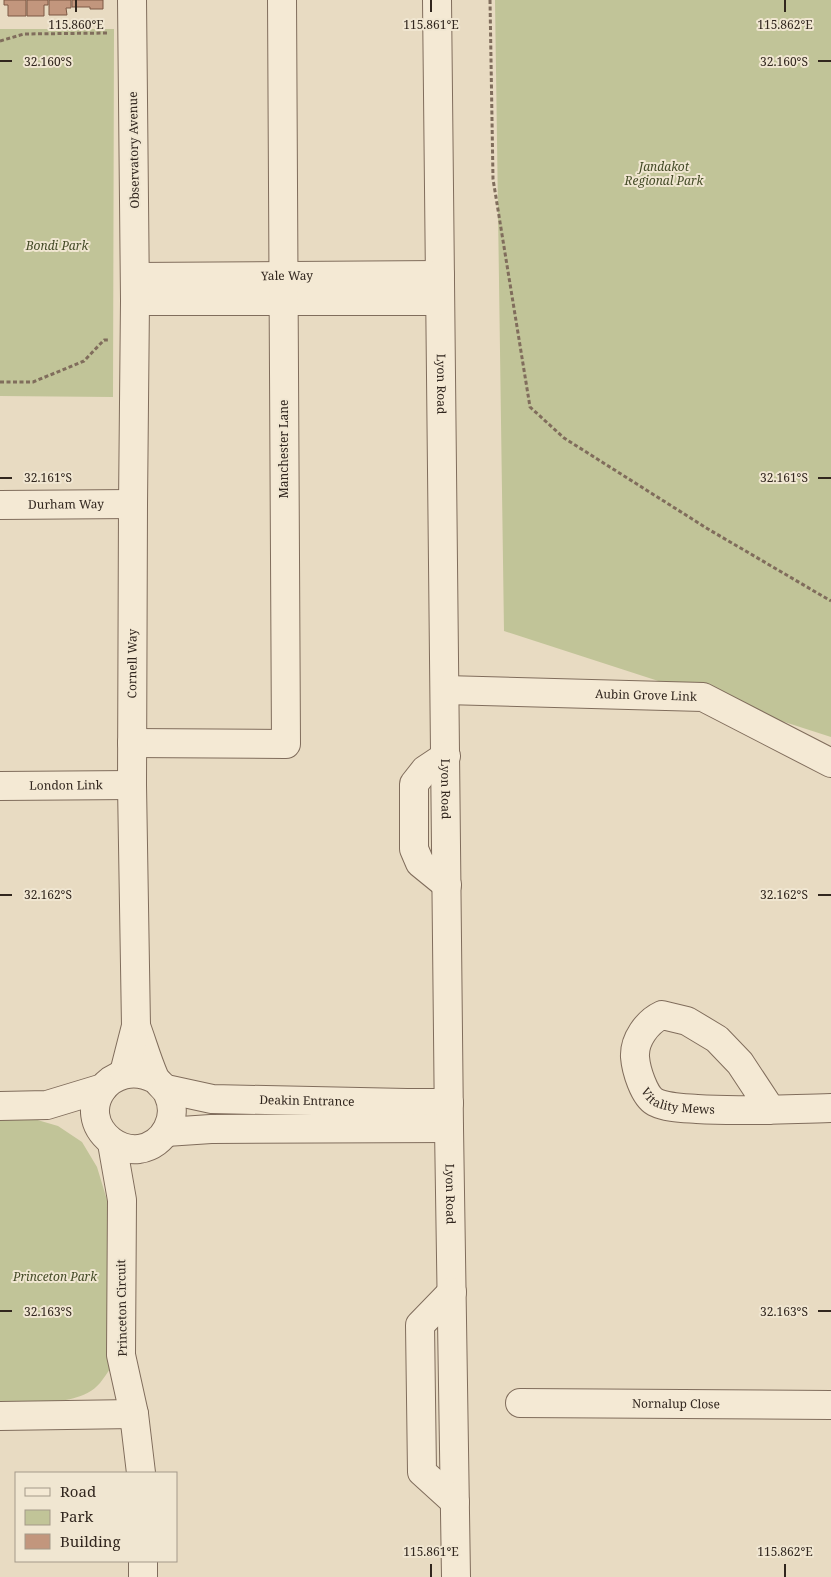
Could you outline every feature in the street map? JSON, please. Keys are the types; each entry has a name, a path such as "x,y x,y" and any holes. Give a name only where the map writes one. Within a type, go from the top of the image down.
{"street":[{"name":"Observatory Avenue","path":"132,0 135,289"},
{"name":"Manchester Lane","path":"132,743 286,744 282,0"},
{"name":"Lyon Road","path":"437,0 456,1577"},
{"name":"Yale Way","path":"135,289 440,288"},
{"name":"Cornell Way","path":"135,289 132,785 136,1026 161,1084"},
{"name":"Durham Way","path":"0,505 133,504"},
{"name":"Aubin Grove Link","path":"445,690 703,698 831,763"},
{"name":"London Link","path":"0,786 132,785"},
{"name":"Vitality Mews","path":"771,1110 740,1063 717,1039 687,1021 662,1015 654,1019 645,1029 639,1040 635,1056 638,1073 644,1089 654,1101 678,1108 715,1110 771,1110 831,1108"},
{"name":"Cornell Way","path":"113,1081 136,1026"},
{"path":"0,1106 47,1106 140,1073 161,1084 172,1103 169,1126 158,1139"},
{"path":"105,1133 95,1116 96,1101 113,1081"},
{"name":"Deakin Entrance","path":"161,1084 212,1099 406,1103 449,1116"},
{"path":"47,1106 105,1133 121,1147 130,1149 140,1149 158,1139 210,1129 449,1116"},
{"name":"Princeton Circuit","path":"105,1133 122,1200 121,1356 134,1414 141,1472"},
{"name":"Princeton Circuit","path":"122,1200 158,1139"},
{"name":"Nornalup Close","path":"520,1403 831,1405"},
{"path":"0,1416 134,1414"},
{"path":"143,1562 143,1577"}],"path":[{"path":"490,0 493,180 530,407 564,438 708,529 831,602"},
{"path":"0,41 24,34 110,33"},
{"path":"0,382 33,382 84,361 104,340 112,340"}],"green space":[{"name":"Jandakot Regional Park","path":"495,0 831,0 831,737 504,631"},
{"name":"Bondi Park","path":"0,29 114,29 113,397 0,396"},
{"name":"Princeton Park","path":"0,1119 34,1119 58,1126 82,1142 97,1167 110,1210 111,1367 100,1383 91,1391 67,1400 39,1402 0,1401"}],"building":[{"path":"4,0 26,0 26,16 8,16 8,5 4,5"},
{"path":"27,0 48,0 48,5 44,5 44,16 27,16"},
{"path":"49,0 71,0 71,8 66,8 67,15 49,15"},
{"path":"72,0 103,0 103,9 72,7"}]}
